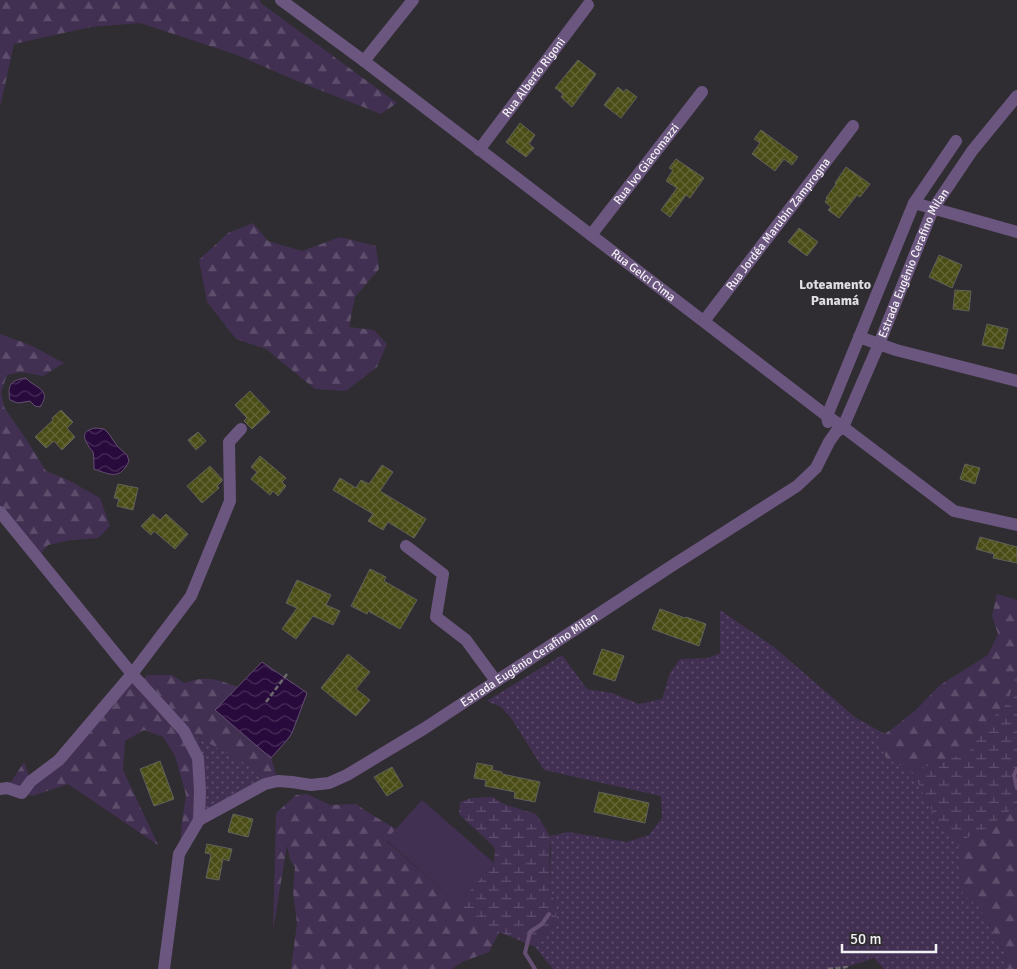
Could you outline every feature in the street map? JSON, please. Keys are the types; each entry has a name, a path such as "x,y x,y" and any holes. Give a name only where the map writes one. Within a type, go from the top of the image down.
{"street":[{"name":"Rua Gelci Cima","path":"281,0 364,61 954,511 1017,525"},
{"path":"364,61 413,0"},
{"name":"Rua Alberto Rigoni","path":"479,150 588,5"},
{"name":"Rua Ivo Giacomazzi","path":"591,235 702,92"},
{"name":"Estrada Eugênio Cerafino Milan","path":"199,820 266,784 278,781 311,785 328,783 347,775 425,728 797,486 816,468 829,442 836,432 843,427 879,344 933,209 972,151 1017,96"},
{"name":"Rua Jordéa Marubin Zamprogna","path":"704,321 853,126"},
{"name":"Estrada Eugênio Cerafino Milan","path":"829,442 830,430 827,416 914,204 956,141"},
{"path":"914,204 1017,232"},
{"path":"859,337 896,350 1017,381"},
{"path":"0,789 7,788 22,793 31,781 59,760 132,674 191,596 230,501 229,442 241,429"},
{"path":"0,512 132,674 184,731 198,758 199,820 179,854 164,969"},
{"path":"406,546 443,574 436,617 466,640 496,681"}],"path":[{"path":"266,702 287,674"},
{"path":"828,969 849,969"}],"green space":[{"path":"0,0 259,0 397,103 381,114 237,55 140,23 91,27 14,44 0,107"},
{"path":"253,223 268,241 302,251 340,237 376,246 379,269 355,297 349,327 374,330 387,344 377,367 346,391 315,389 266,349 236,339 207,302 199,260 228,233"},
{"path":"0,334 30,345 64,363 43,376 21,372 7,375 1,392 4,407 46,471 70,481 100,498 110,526 98,538 71,540 48,545 38,557 0,512"},
{"path":"997,594 1017,600 1017,672 1007,704 985,724 969,752 912,771 886,758 878,738 916,710 940,685 988,655 998,634 992,616"},
{"path":"720,610 774,647 856,718 885,734 878,738 886,758 912,771 939,825 958,842 963,894 979,907 989,924 1006,955 1006,969 884,969 874,958 847,967 828,969 553,969 535,947 557,921 555,904 549,884 550,836 568,832 627,842 649,835 662,818 661,796 544,770 511,718 501,707 487,701 562,655 587,689 612,693 639,704 662,699 670,673 680,659 708,658 720,653"},
{"path":"1017,672 1017,805 988,828 958,842 939,825 912,771 969,752 985,724 1007,704"},
{"path":"132,674 141,683 147,675 172,675 184,683 199,679 211,679 238,687 215,710 271,758 278,781 265,784 248,765 185,731 198,758 199,820 179,854 186,795 175,756 163,737 144,730 125,741 123,770 158,845 68,784 32,796 7,788 24,762 31,781"},
{"path":"184,731 248,765 265,784 199,820"},
{"path":"307,794 330,805 356,804 396,829 386,841 458,904 469,916 483,925 500,931 489,952 462,962 452,969 291,969 297,923 293,891 295,867 290,860 287,845 273,931 276,813 296,795"},
{"path":"492,797 506,805 536,814 550,836 549,884 555,904 557,921 535,947 483,925 469,916 458,904 494,863 495,848 459,814 460,802 472,798"},
{"path":"422,800 494,863 458,904 386,840"},
{"path":"1017,805 1017,969 1006,969 1006,955 989,924 979,907 963,894 958,842 988,828"}],"water":[{"path":"26,378 41,389 43,393 43,401 40,407 35,406 30,401 18,403 10,400 9,391 11,384"},
{"path":"96,428 104,429 117,446 127,455 129,461 122,471 110,474 94,469 93,452 86,441 85,433"},
{"path":"262,662 307,693 292,733 271,758 215,710"}],"building":[{"path":"578,60 596,74 572,107 561,97 563,94 555,88"},
{"path":"618,87 624,92 626,89 637,97 621,118 604,105"},
{"path":"520,123 535,135 529,144 534,148 526,157 506,142"},
{"path":"761,130 798,157 792,165 784,159 775,171 752,154 760,143 754,139"},
{"path":"676,159 704,178 690,198 686,195 670,217 661,210 677,188 666,181 673,170 669,168"},
{"path":"846,167 870,184 860,197 857,195 839,218 828,210 831,207 825,202"},
{"path":"799,228 818,242 807,256 788,242"},
{"path":"939,255 962,265 952,288 929,277"},
{"path":"955,290 971,291 969,311 953,309"},
{"path":"987,324 1008,329 1003,349 982,345"},
{"path":"250,391 270,412 252,429 244,421 247,418 235,405"},
{"path":"61,410 73,422 67,428 75,437 62,450 54,441 46,448 35,437"},
{"path":"198,432 206,441 196,450 188,440"},
{"path":"260,456 286,478 282,482 286,486 278,496 273,491 270,495 251,479 257,472 251,467"},
{"path":"965,464 980,468 975,484 960,479"},
{"path":"382,465 393,472 380,491 426,519 414,538 388,522 383,530 368,521 373,514 333,490 340,478 356,488 361,480 369,484"},
{"path":"210,466 222,481 217,486 219,488 202,503 187,486"},
{"path":"118,484 138,488 133,510 117,506 119,499 114,498"},
{"path":"153,514 160,520 166,514 188,534 175,549 154,531 151,535 141,526"},
{"path":"980,537 1017,547 1017,563 993,558 994,554 976,549"},
{"path":"370,569 386,577 384,581 417,600 400,629 368,611 367,614 351,606"},
{"path":"297,580 331,595 326,605 340,611 333,625 313,616 296,639 282,629 297,608 286,603"},
{"path":"660,609 706,624 699,646 652,629"},
{"path":"602,649 624,656 615,681 593,674"},
{"path":"348,654 370,672 356,689 370,700 356,716 321,688"},
{"path":"160,761 174,799 154,806 140,769"},
{"path":"477,763 493,766 492,770 502,772 502,774 540,782 535,802 514,798 515,792 485,786 486,780 474,778"},
{"path":"392,767 403,786 387,796 374,777"},
{"path":"599,792 649,803 645,823 594,812"},
{"path":"233,814 253,819 248,837 228,832"},
{"path":"207,844 232,849 229,861 223,859 219,880 206,878 211,854 205,853"}],"waterway":[{"path":"1017,769 1014,775 1017,788"},
{"path":"535,969 525,953 530,932 542,924 549,914"}],"district":[{"name":"Loteamento Panamá","path":"835,292"}]}
